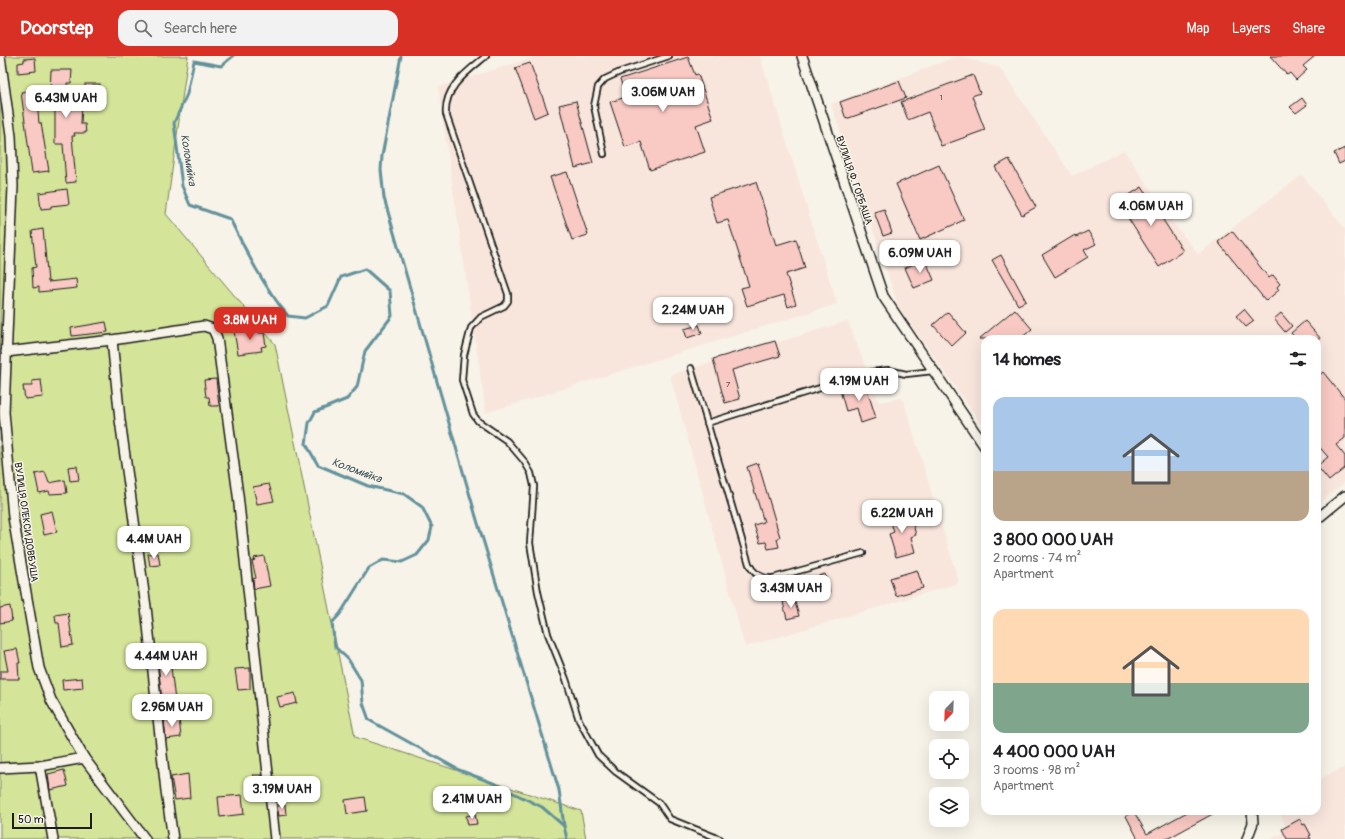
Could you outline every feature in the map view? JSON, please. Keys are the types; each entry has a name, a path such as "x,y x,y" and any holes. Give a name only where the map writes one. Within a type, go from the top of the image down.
{"street":[{"name":"ВУЛИЦЯ ОЛЕКСИ ДОВБУША","path":"0,56 11,136 12,162 4,406 8,474 13,517 39,668 51,700 84,758 146,839"},
{"name":"ВУЛИЦЯ Ф. ГОРБАША","path":"802,56 883,296 981,442"},
{"path":"6,352 112,340 204,326 213,329 217,338 238,495 275,839"},
{"path":"112,340 120,420 146,607 166,791 174,839"},
{"path":"1321,516 1345,496"},
{"path":"0,768 40,766 84,758"},
{"path":"40,766 53,839"},
{"path":"1247,839 1253,823 1252,815"}],"lane":[{"path":"486,56 450,90 445,105 446,114 508,294 508,301 504,306 481,317 471,328 464,355 462,380 473,414 478,421 511,445 524,461 530,473 534,486 530,543 538,592 548,634 566,679 579,720 587,736 598,755 616,772 659,803 670,819 720,839"},
{"path":"604,154 594,106 598,87 605,79 620,72 669,56"},
{"path":"691,368 749,564 754,573 763,578 773,578 863,553"},
{"path":"707,423 872,372 888,370 906,374 933,371"}],"shaded area":[{"path":"537,56 760,56 837,304 486,413 438,87"},
{"path":"958,56 1000,68 1072,176 1124,150 1172,221 1198,254 1302,175 1345,229 1345,482 1321,502 1321,335 981,335 981,423 899,308 831,104"},
{"path":"848,321 879,402 901,398 905,405 959,583 745,647 670,375"},
{"path":"1345,767 1345,839 1271,839 1287,831 1281,815 1321,815 1321,778"}],"green space":[{"path":"0,56 188,56 166,214 275,344 355,737 581,811 586,839 0,839"}],"building":[{"path":"1270,56 1315,56 1303,66 1307,70 1296,80 1290,73 1287,75"},
{"path":"688,57 695,75 698,74 713,119 696,125 705,152 650,170 641,142 625,147 610,102 626,97 620,79"},
{"path":"35,58 36,71 18,73 18,63 24,62 24,59"},
{"path":"530,63 548,112 534,118 515,68"},
{"path":"51,70 72,70 71,83 67,83 69,102 82,102 81,124 85,124 86,133 74,133 75,136 72,136 76,182 66,183 63,144 55,144 55,93 50,93"},
{"path":"973,75 980,93 972,96 985,130 941,146 928,112 908,120 901,102"},
{"path":"899,81 906,98 846,119 840,102"},
{"path":"85,84 100,84 100,92 85,92"},
{"path":"36,90 39,123 41,123 49,171 32,173 21,92"},
{"path":"1302,98 1307,105 1296,113 1290,107"},
{"path":"576,101 593,163 575,168 559,105"},
{"path":"1345,148 1345,161 1339,164 1334,153"},
{"path":"1009,159 1036,207 1022,215 995,167"},
{"path":"939,165 964,220 920,240 896,184"},
{"path":"567,172 588,235 572,240 550,177"},
{"path":"756,182 776,245 796,239 805,268 786,274 796,304 788,307 784,295 747,306 741,288 749,286 728,220 717,223 709,197"},
{"path":"1142,187 1183,251 1159,267 1118,202"},
{"path":"67,189 69,204 41,209 39,193"},
{"path":"884,209 892,233 883,236 874,212"},
{"path":"43,229 48,282 76,279 77,288 39,292 39,287 33,288 32,268 36,267 32,231"},
{"path":"1088,231 1096,244 1084,250 1088,257 1055,277 1042,255 1075,235 1076,237"},
{"path":"1232,231 1269,278 1273,275 1280,284 1277,287 1279,290 1266,301 1218,242"},
{"path":"1001,255 1026,301 1018,305 992,260"},
{"path":"925,259 934,280 914,288 905,268"},
{"path":"1015,309 1032,329 1025,335 984,335"},
{"path":"1244,309 1254,321 1246,327 1236,316"},
{"path":"948,312 966,333 952,346 933,325"},
{"path":"1281,313 1292,326 1285,332 1274,319"},
{"path":"1305,321 1317,335 1293,335 1291,333"},
{"path":"106,322 108,332 72,336 71,328"},
{"path":"699,325 702,333 687,338 684,329"},
{"path":"258,327 259,333 264,333 266,346 261,347 262,351 238,354 234,331"},
{"path":"775,341 780,356 732,370 740,399 725,403 713,359"},
{"path":"1323,372 1345,399 1345,438 1336,445 1345,456 1345,468 1329,481 1321,471 1321,463 1328,457 1321,449 1321,374"},
{"path":"216,379 219,406 210,406 209,397 206,397 204,380"},
{"path":"41,380 43,397 25,399 23,386 32,386 32,381"},
{"path":"865,383 876,418 861,423 857,408 846,411 840,390"},
{"path":"758,463 780,537 777,539 779,547 768,549 766,542 760,543 754,525 764,522 747,467"},
{"path":"77,466 79,480 70,481 68,467"},
{"path":"45,472 49,483 65,480 67,493 50,494 49,491 39,493 35,474"},
{"path":"269,484 274,501 257,504 253,487"},
{"path":"909,510 916,535 911,537 915,552 896,557 889,534 894,532 889,516"},
{"path":"52,511 57,532 44,535 40,514"},
{"path":"158,553 160,565 150,566 148,554"},
{"path":"264,556 270,586 254,589 253,579 256,578 252,561 255,560 254,558"},
{"path":"917,570 923,588 896,596 890,578"},
{"path":"825,574 830,593 815,597 810,578"},
{"path":"794,599 799,616 787,619 783,602"},
{"path":"10,606 12,621 0,623 0,608"},
{"path":"68,613 73,645 62,647 59,623 56,623 55,615"},
{"path":"17,649 20,663 18,663 19,679 0,679 0,671 8,671 4,651"},
{"path":"169,650 175,701 162,702 157,652"},
{"path":"250,668 250,689 238,690 235,669"},
{"path":"82,678 83,688 63,690 62,680"},
{"path":"295,693 297,703 280,707 277,697"},
{"path":"179,718 181,737 166,739 164,720"},
{"path":"64,770 68,786 50,790 48,774"},
{"path":"188,774 190,798 175,800 171,777"},
{"path":"253,775 262,775 263,786 254,787"},
{"path":"242,795 244,814 220,817 218,797"},
{"path":"365,797 367,811 347,814 345,800"},
{"path":"285,805 286,815 279,816 277,806"},
{"path":"475,814 477,824 468,825 466,816"},
{"path":"1136,815 1147,834 1182,815 1211,815 1167,839 1138,839 1126,816"},
{"path":"1300,819 1303,825 1305,824 1311,835 1309,836 1311,839 1287,839 1282,829"}],"waterway":[{"name":"Коломийка","path":"233,56 221,66 194,61 187,94 174,123 182,186 190,205 230,219 249,257 271,293 288,316 305,318 328,306 341,277 365,269 390,291 392,316 365,351 357,387 347,399 315,412 309,423 306,444 318,465 368,486 404,494 422,507 432,527 429,540 417,555 402,562 383,560 369,568 340,614 332,623 335,647 348,659 361,680 363,703 369,720 459,770 493,783 542,807 564,826 567,839"},
{"path":"401,56 382,156 381,170 384,198 477,520 559,790 564,826"}]}
